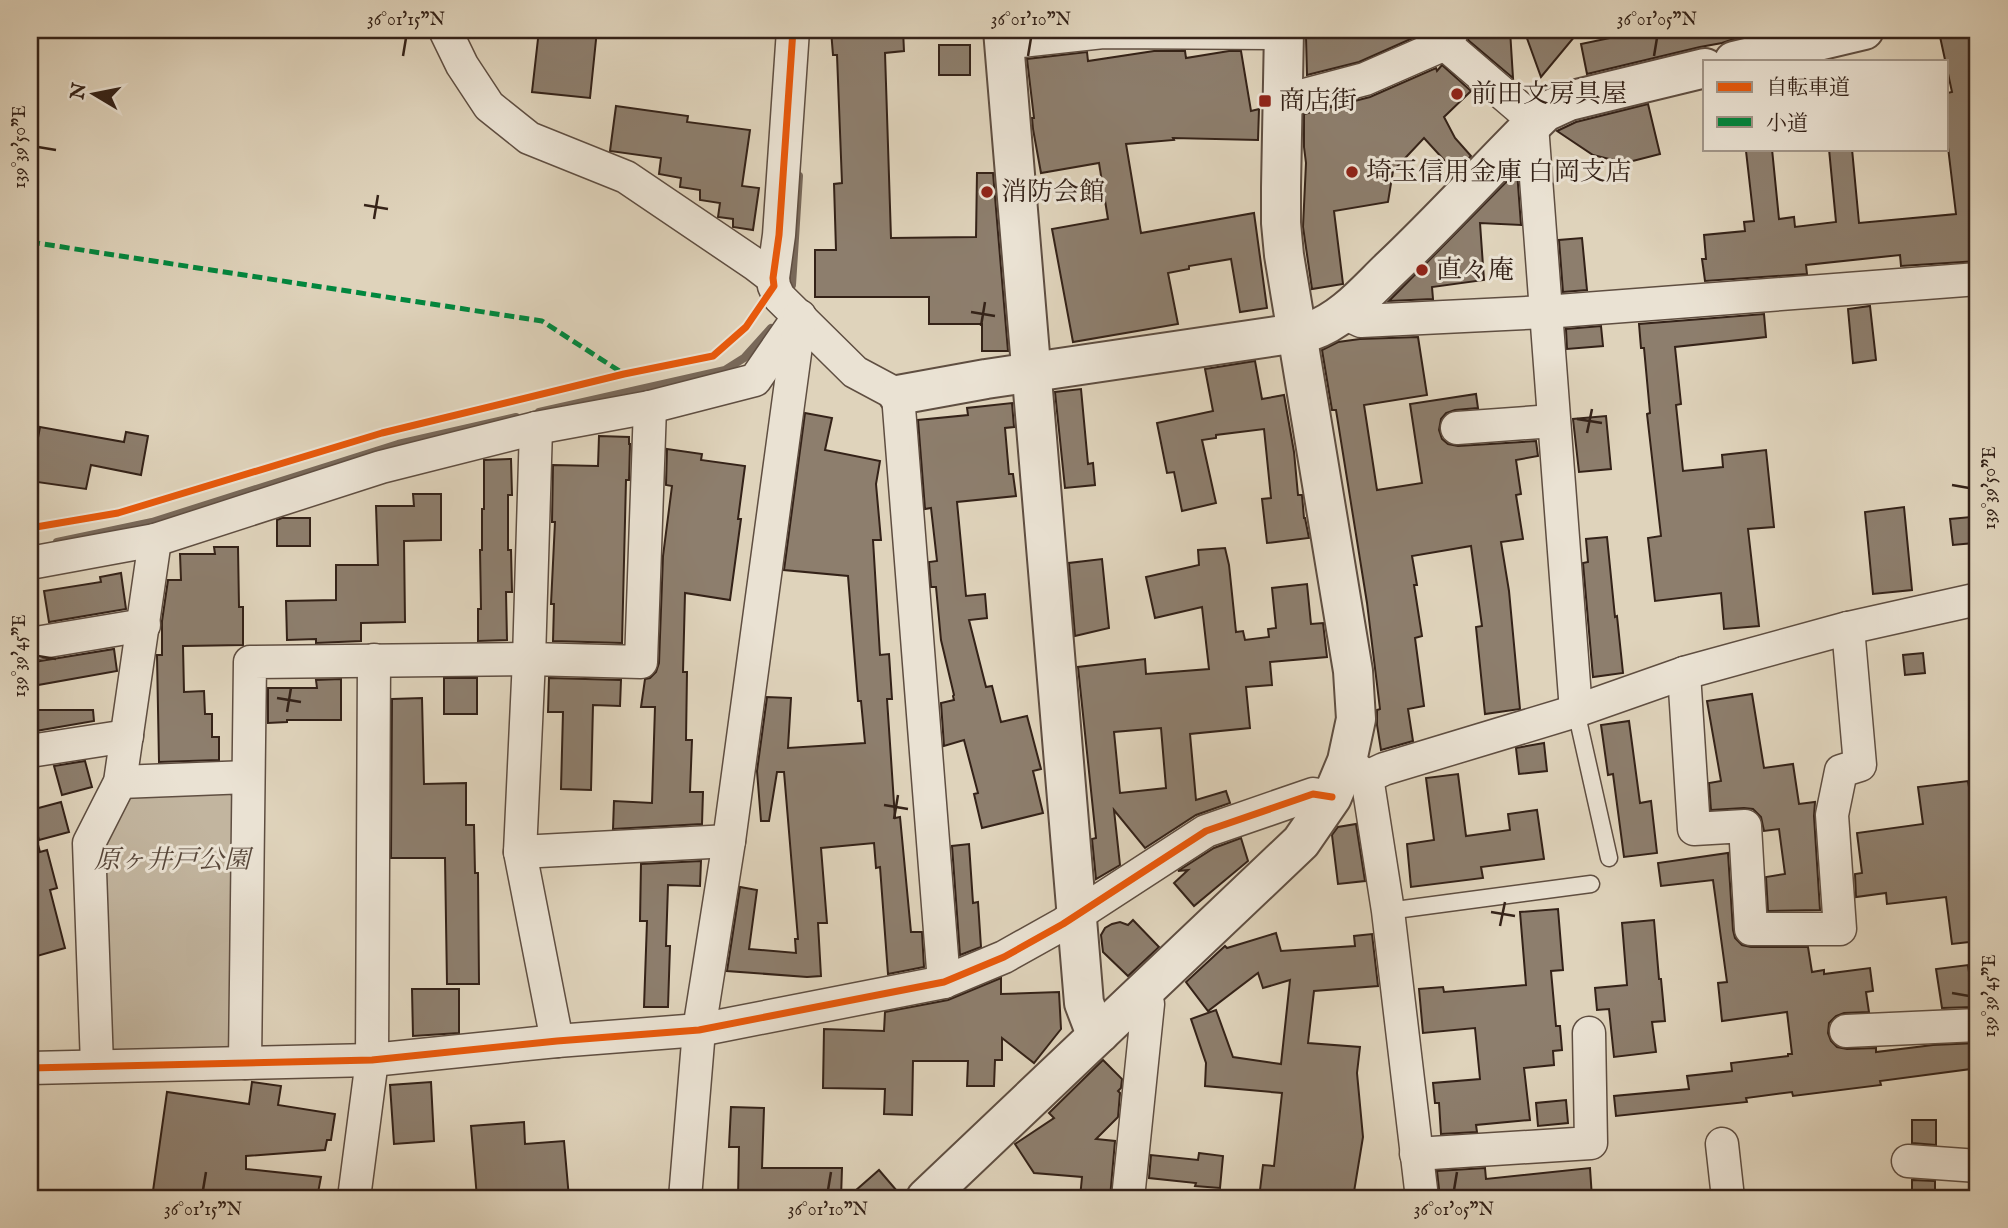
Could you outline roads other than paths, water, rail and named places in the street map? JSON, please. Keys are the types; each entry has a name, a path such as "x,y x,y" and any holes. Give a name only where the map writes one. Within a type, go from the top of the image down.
{"street":[{"path":"445,30 462,65 489,106 529,138 626,177 773,278"},
{"path":"793,30 779,235 773,278 779,296 855,372 898,395 1323,327 1344,313 1415,245 1545,112 1569,101 1703,68"},
{"path":"1738,60 1864,30"},
{"path":"1100,1033 1092,1024 1084,1003 1004,36 1103,32 1284,31 1281,223 1296,333 1353,671 1357,769 1388,911 1422,1198"},
{"path":"1282,101 1365,79 1446,34 1522,110 1532,125 1576,711"},
{"path":"1344,313 1360,321 1545,312 1978,279"},
{"path":"30,563 155,540 381,467 536,428 650,407 755,380 800,316"},
{"path":"685,1198 699,1030 729,841 800,316"},
{"path":"898,395 944,982"},
{"path":"245,1063 250,662 529,659 641,662 650,407"},
{"path":"1457,428 1553,421"},
{"path":"536,428 520,852 556,1041"},
{"path":"97,1065 89,843 120,782 155,540"},
{"path":"926,1198 1301,842 1332,797 1357,769 1384,769 1576,711 1684,673 1848,628 1978,599"},
{"path":"30,644 144,625"},
{"path":"1684,673 1694,829 1745,826 1751,929 1840,929 1832,815 1841,771 1860,765 1848,628"},
{"path":"354,1198 372,1060 374,660"},
{"path":"30,751 127,736"},
{"path":"120,782 248,777"},
{"path":"30,1068 372,1060 556,1041 699,1030 944,982 1004,957 1077,916 1206,831 1313,794 1332,797"},
{"path":"520,852 729,841"},
{"path":"1128,1198 1148,1004 1141,995"},
{"path":"1846,1031 1978,1026"},
{"path":"1416,1154 1591,1143 1589,1033"},
{"path":"1722,1144 1728,1198"},
{"path":"1908,1161 1978,1166"}],"lane":[{"path":"1576,711 1609,858"},
{"path":"1388,911 1591,884"}],"waterway":[{"path":"792,285 799,176"},
{"path":"539,412 725,370 744,358 771,328"},
{"path":"57,542 152,522 398,444 516,417"}],"place":[{"name":"前田文房具屋","path":"1457,94"},
{"name":"商店街","path":"1265,101"},
{"name":"埼玉信用金庫 白岡支店","path":"1352,172"},
{"name":"消防会館","path":"987,192"},
{"name":"直々庵","path":"1422,270"}],"park label":[{"name":"原ヶ井戸公園","path":"172,860"}]}
